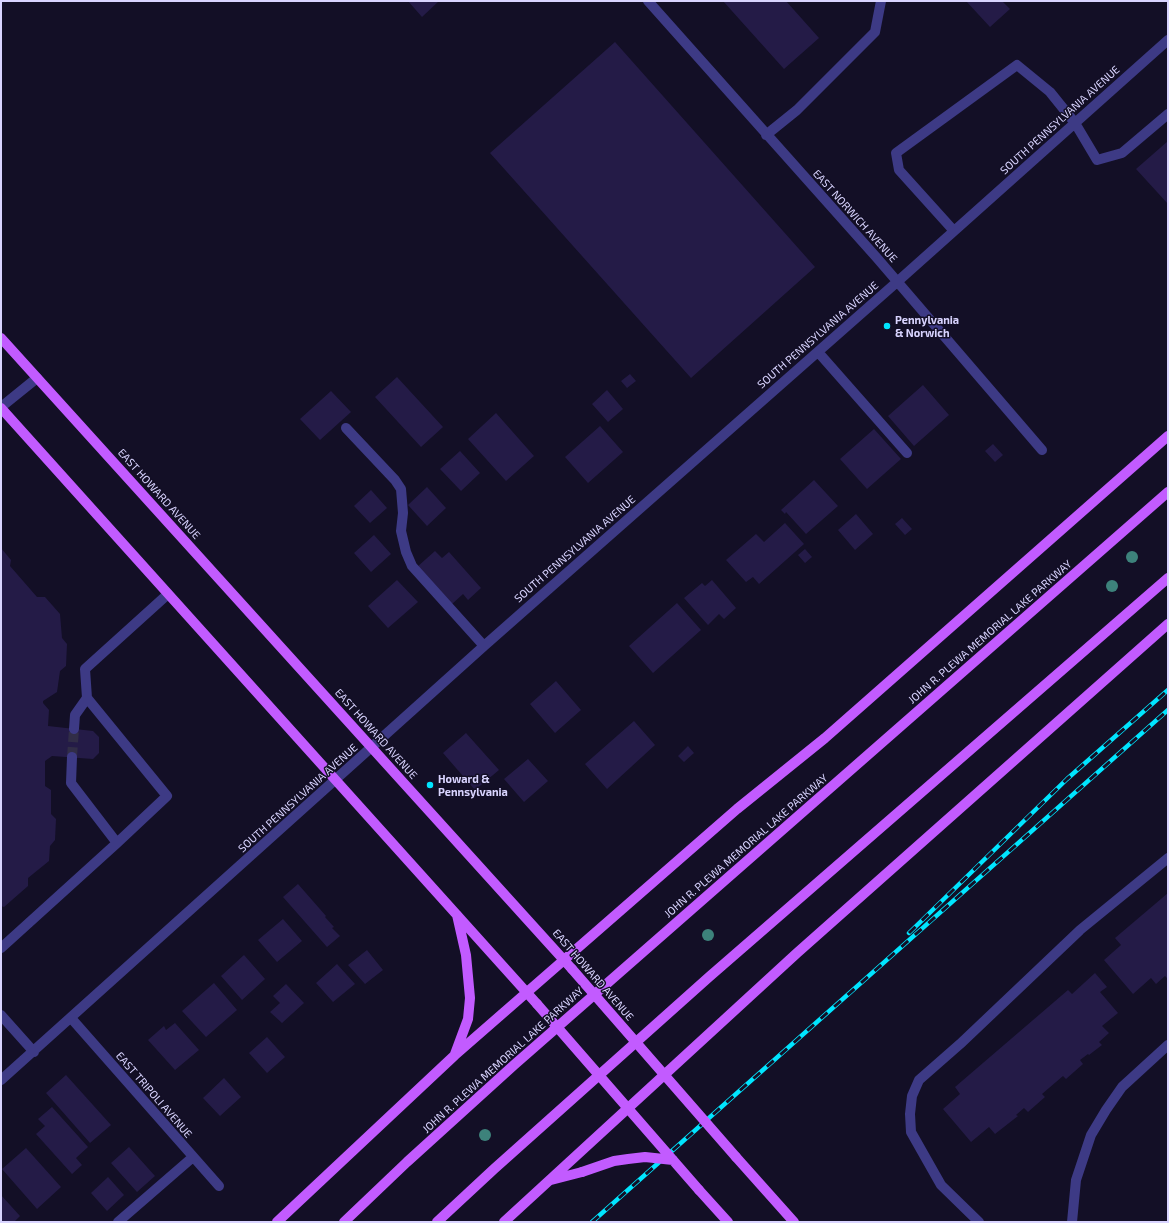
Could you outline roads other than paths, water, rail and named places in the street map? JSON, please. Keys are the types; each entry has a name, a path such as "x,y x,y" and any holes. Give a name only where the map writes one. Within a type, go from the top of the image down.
{"main road":[{"name":"EAST HOWARD AVENUE","path":"1,338 564,960 794,1222"},
{"path":"1,408 538,1004 728,1222"},
{"path":"277,1222 455,1055 737,809 825,738 1168,436"},
{"name":"JOHN R. PLEWA MEMORIAL LAKE PARKWAY","path":"344,1222 407,1162 514,1066 1168,492"},
{"path":"437,1222 494,1169 709,977 1168,578"},
{"path":"504,1222 803,948 1168,624"},
{"path":"455,1055 468,1019 470,998 466,955 456,913"},
{"path":"550,1181 614,1161 646,1157 673,1160"}],"street":[{"name":"EAST NORWICH AVENUE","path":"648,1 897,282 1042,450"},
{"path":"766,134 797,110 875,32 881,1"},
{"name":"SOUTH PENNSYLVANIA AVENUE","path":"1,1080 34,1052 484,646 818,352 1168,40"},
{"path":"954,231 899,170 896,153 1017,65 1050,92 1075,123 1097,160 1122,153 1168,114"},
{"path":"818,352 907,453"},
{"path":"1,408 37,378"},
{"path":"346,428 395,480 401,489 403,513 401,530 412,566 484,646"},
{"path":"1,948 167,796 87,698 85,669 168,594"},
{"path":"74,729 75,715 87,698"},
{"path":"72,757 71,783 117,843"},
{"path":"979,1222 941,1185 911,1132 910,1114 912,1096 919,1080 960,1044 1080,930 1168,858"},
{"path":"1,1015 34,1052"},
{"name":"EAST TRIPOLI AVENUE","path":"71,1018 218,1186"},
{"path":"1072,1222 1076,1180 1091,1135 1122,1087 1168,1045"},
{"path":"118,1222 193,1157"}],"tunnel":[{"path":"72,757 74,729"}],"railway":[{"path":"909,933 1067,779 1168,690"},
{"path":"592,1222 1168,710"}],"place":[{"name":"Pennylvania & Norwich","path":"887,326"},
{"name":"Howard & Pennsylvania","path":"430,785"}]}
